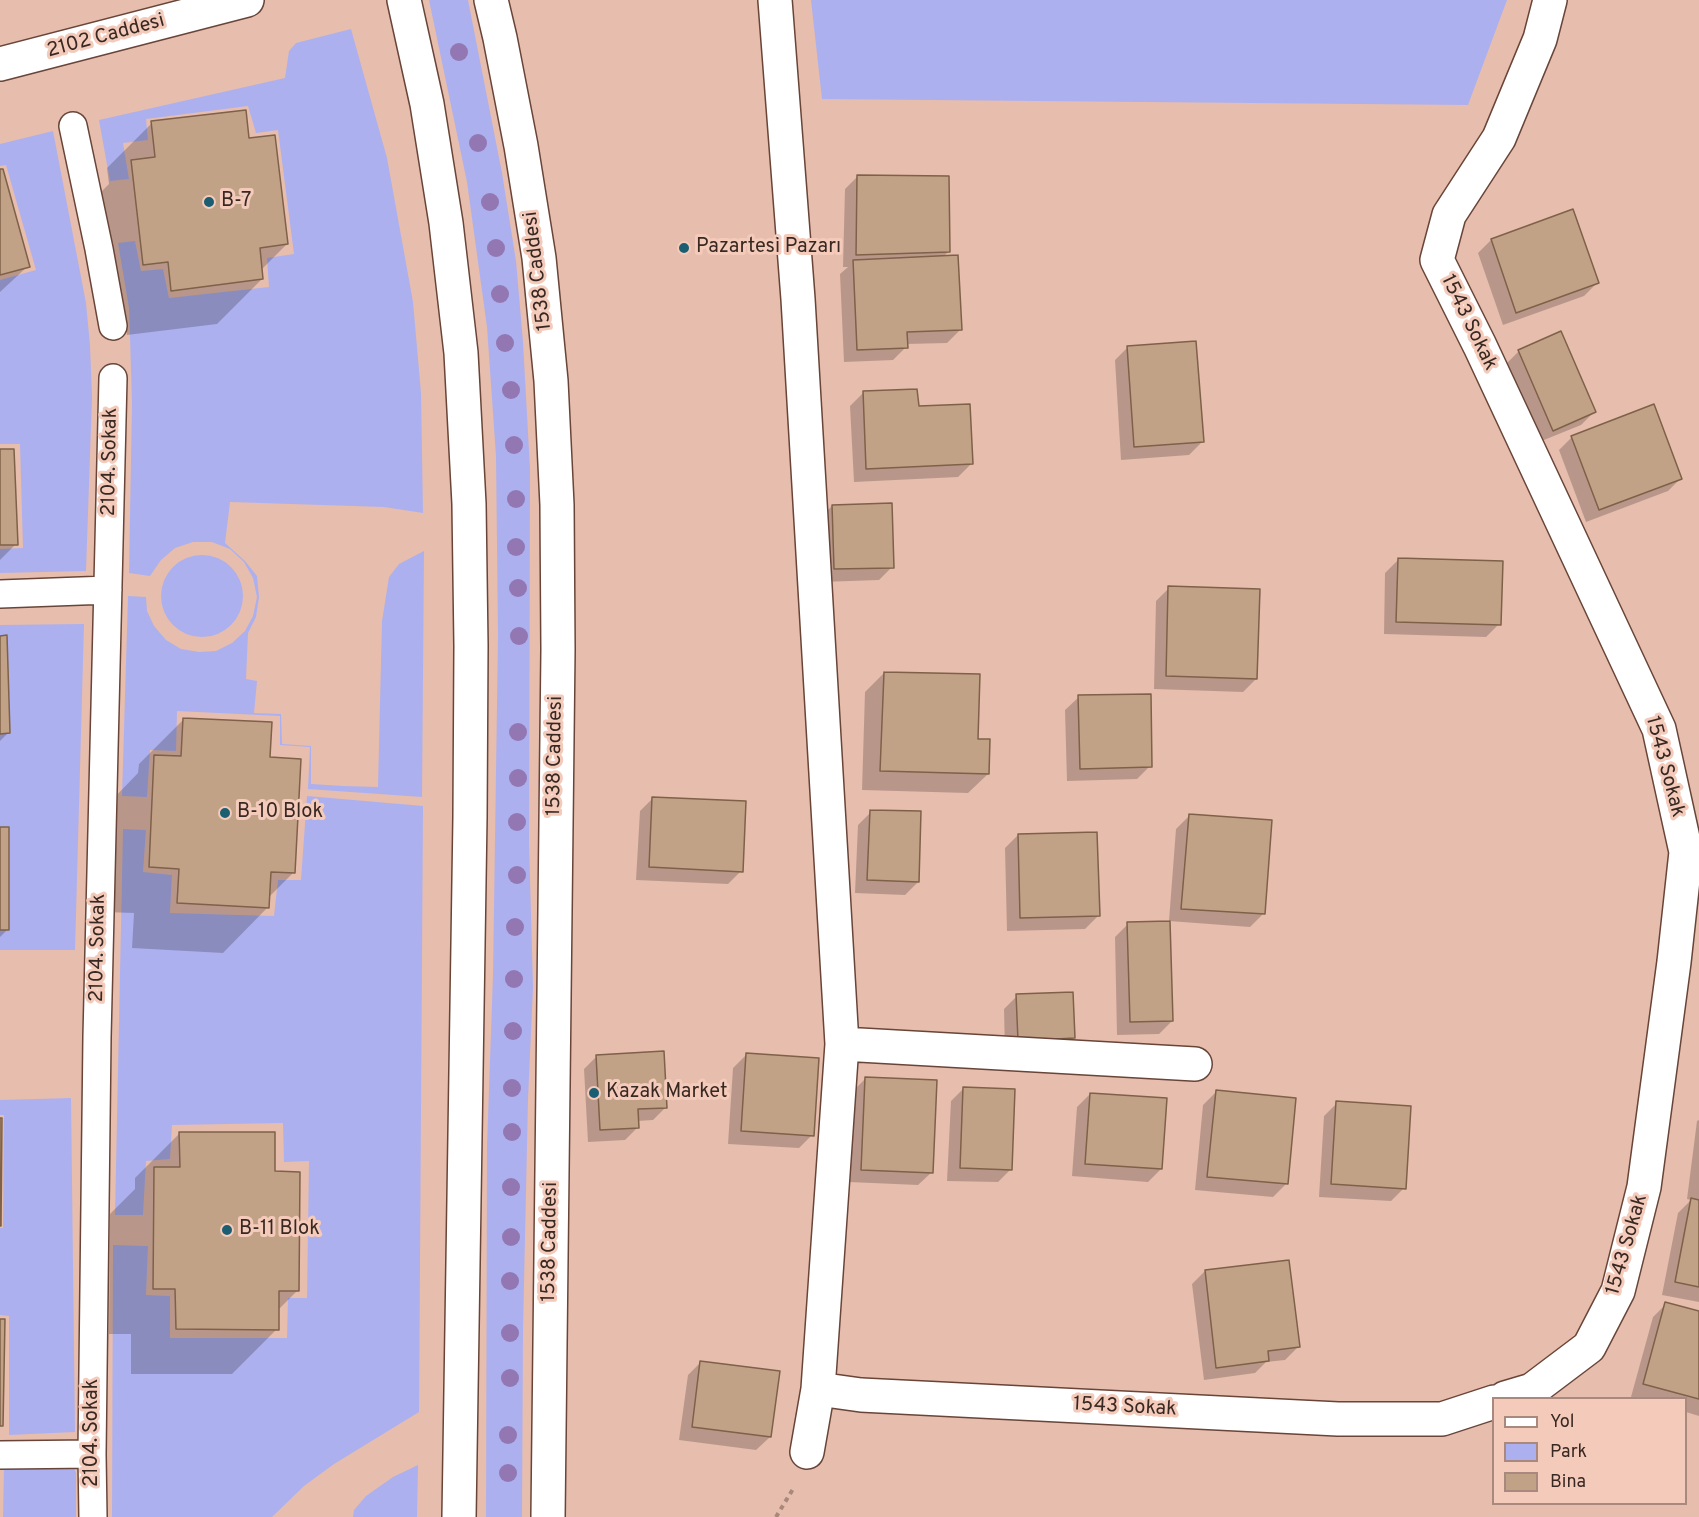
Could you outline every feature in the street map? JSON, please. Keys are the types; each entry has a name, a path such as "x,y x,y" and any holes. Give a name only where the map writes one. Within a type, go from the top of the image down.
{"street":[{"name":"2102 Caddesi","path":"0,64 247,0"},
{"path":"404,0 427,104 446,223 461,353 469,504 470,794 459,1517"},
{"name":"1538 Caddesi","path":"491,0 521,146 539,258 551,381 557,505 558,650 548,1517"},
{"path":"775,0 798,299 842,1044 818,1389 807,1452"},
{"name":"1543 Sokak","path":"1508,1397 1532,1390 1589,1347 1618,1291 1644,1187 1686,852 1659,729 1480,346 1437,260 1449,215 1499,138 1540,39 1550,0"},
{"path":"74,126 112,326"},
{"name":"2104. Sokak","path":"93,1517 97,1037 113,378"},
{"path":"0,594 108,590"},
{"path":"842,1044 1196,1064"},
{"name":"1543 Sokak","path":"818,1389 861,1395 1338,1419 1442,1419 1492,1403"},
{"path":"0,1455 92,1454"}],"green space":[{"path":"429,0 468,0 502,173 516,261 523,342 530,469 529,843 533,987 523,1330 522,1517 486,1517 487,1146 493,975 498,636 496,456 487,327 467,182"},
{"path":"811,0 1507,0 1468,105 822,99"},
{"path":"351,29 387,158 413,302 421,393 423,513 384,507 230,502 225,543 245,561 257,576 259,597 256,617 248,633 246,679 257,681 254,713 281,714 282,744 311,746 311,784 343,786 378,787 382,621 389,577 399,564 424,551 422,797 308,789 310,747 280,745 280,716 177,711 176,751 150,750 147,797 122,796 128,596 146,597 147,611 154,626 166,640 181,649 199,652 216,651 232,643 245,631 253,616 257,597 253,578 244,562 230,549 212,542 193,542 175,548 161,560 150,576 129,573 132,404 130,336 129,308 118,243 135,241 141,271 163,269 169,298 269,287 267,258 294,254 278,130 256,133 248,106 146,119 148,140 123,143 129,179 110,181 99,120 285,78 289,51 296,43"},
{"path":"53,131 86,303 90,345 92,397 86,571 0,573 0,549 23,548 20,444 0,444 0,280 36,270 6,165 0,166 0,144"},
{"path":"194,555 210,555 225,562 236,573 243,588 240,612 231,625 210,637 194,637 179,630 168,619 161,604 161,588 168,573 179,562"},
{"path":"84,624 75,950 0,950 0,625"},
{"path":"307,796 423,806 419,1412 334,1464 304,1486 272,1517 112,1517 113,1245 148,1246 146,1295 170,1296 170,1338 287,1338 288,1298 307,1298 309,1161 284,1162 283,1123 172,1125 170,1159 146,1161 143,1215 115,1215 123,829 146,830 143,872 172,875 170,913 274,916 278,880 301,880"},
{"path":"71,1098 75,1432 9,1435 9,1316 0,1315 4,1115 0,1115 0,1100"},
{"path":"418,1465 417,1517 353,1517 354,1510 366,1496 393,1477"},
{"path":"4,1466 68,1466 74,1468 76,1517 3,1517"}],"building":[{"name":"B-7","path":"246,110 249,138 275,135 288,244 260,248 263,279 171,291 168,262 143,265 131,160 155,157 151,121"},
{"path":"0,169 3,169 30,267 0,275"},
{"path":"857,175 949,176 950,252 856,255"},
{"path":"1573,209 1599,283 1516,313 1491,239"},
{"path":"958,255 962,330 907,332 908,348 857,350 853,260"},
{"path":"1561,331 1596,412 1553,431 1518,350"},
{"path":"1196,341 1204,442 1134,447 1127,346"},
{"path":"917,389 919,406 970,404 973,464 866,469 863,391"},
{"path":"1654,404 1682,479 1599,510 1571,436"},
{"path":"0,449 14,449 18,545 0,545"},
{"path":"892,503 894,568 834,569 832,505"},
{"path":"1398,558 1503,561 1501,625 1396,622"},
{"path":"1168,586 1260,589 1257,679 1166,676"},
{"path":"7,635 10,733 0,734 0,636"},
{"path":"884,672 980,674 978,739 990,739 989,774 880,771"},
{"path":"1151,694 1152,767 1080,769 1078,695"},
{"name":"B-10 Blok","path":"183,718 272,722 270,757 301,759 295,873 271,872 269,908 177,903 179,869 149,867 154,755 181,756"},
{"path":"652,797 746,801 743,872 649,867"},
{"path":"870,810 921,811 919,882 867,880"},
{"path":"1189,814 1272,820 1265,914 1181,909"},
{"path":"0,827 9,827 9,930 0,930"},
{"path":"1097,832 1100,916 1020,918 1018,834"},
{"path":"1170,921 1173,1021 1130,1022 1127,922"},
{"path":"1073,992 1075,1038 1018,1041 1016,994"},
{"path":"664,1051 667,1108 638,1109 639,1128 600,1130 596,1055"},
{"path":"746,1053 819,1058 814,1136 741,1131"},
{"path":"865,1077 937,1080 933,1173 861,1170"},
{"path":"963,1087 1015,1089 1012,1170 960,1168"},
{"path":"1216,1090 1296,1098 1288,1184 1207,1177"},
{"path":"1090,1093 1167,1098 1162,1169 1085,1164"},
{"path":"1336,1101 1411,1106 1406,1189 1331,1184"},
{"path":"0,1118 2,1118 1,1226 0,1226"},
{"name":"B-11 Blok","path":"179,1132 275,1132 275,1171 300,1172 299,1291 279,1291 279,1330 176,1329 175,1289 153,1289 154,1167 180,1167"},
{"path":"1691,1198 1699,1200 1699,1287 1675,1282"},
{"path":"1289,1260 1300,1347 1268,1351 1269,1361 1216,1368 1205,1270"},
{"path":"1665,1302 1699,1311 1699,1399 1643,1384"},
{"path":"0,1319 5,1319 3,1426 0,1426"},
{"path":"700,1361 780,1371 771,1437 692,1427"}],"place":[{"name":"B-7","path":"209,202"},
{"name":"Pazartesi Pazarı","path":"684,248"},
{"name":"B-10 Blok","path":"225,813"},
{"name":"Kazak Market","path":"594,1093"},
{"name":"B-11 Blok","path":"227,1230"}]}
